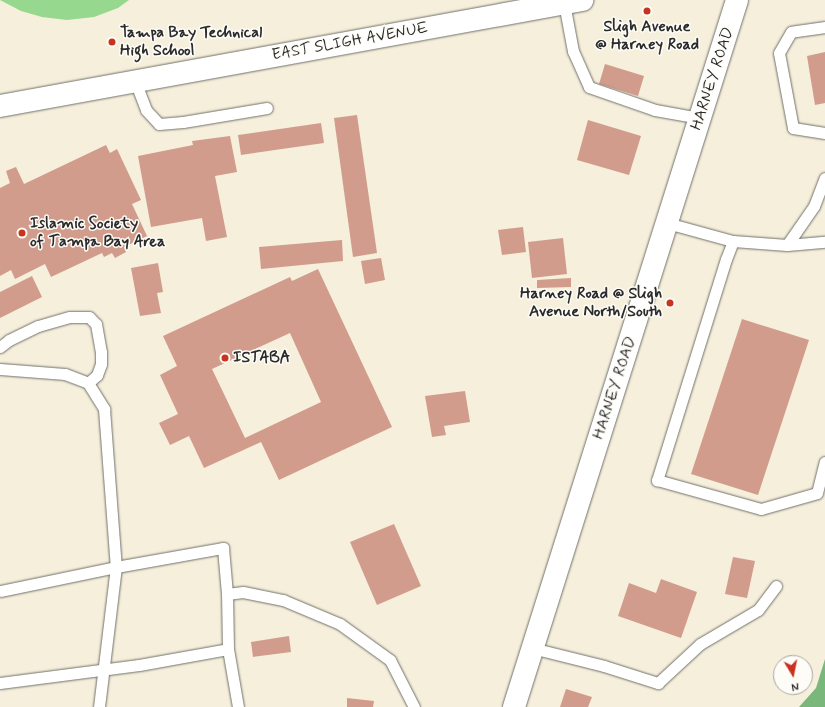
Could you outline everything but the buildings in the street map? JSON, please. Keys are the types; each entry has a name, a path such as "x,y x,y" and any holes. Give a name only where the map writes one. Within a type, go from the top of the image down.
{"street":[{"name":"HARNEY ROAD","path":"514,707 737,0"},
{"name":"EAST SLIGH AVENUE","path":"0,106 573,2"}],"lane":[{"path":"573,2 573,51 589,87 655,110 700,118"},
{"path":"825,27 791,32 779,53 793,128 825,133"},
{"path":"135,81 146,110 159,124 183,122 266,108"},
{"path":"787,244 814,206 825,178"},
{"path":"667,223 733,241 787,244 825,242"},
{"path":"733,241 726,259 657,480 761,509 817,493 825,462"},
{"path":"0,347 9,340 38,326 70,317 90,317 96,324 101,352 101,364 97,375 88,383"},
{"path":"0,369 65,374 88,383 104,409 116,567 98,707"},
{"path":"0,591 116,567 223,548 227,594 228,649 238,707"},
{"path":"532,648 604,666 658,683 700,644 758,610 776,586"},
{"path":"227,594 243,592 283,600 340,624 390,660 414,707"},
{"path":"0,683 139,666 228,649"}],"green space":[{"path":"0,0 129,0 118,8 94,17 67,20 42,17 21,11"},
{"path":"825,659 825,707 799,707 810,695 813,695 813,691 816,688"}],"place":[{"name":"Sligh Avenue @ Harney Road","path":"647,11"},
{"name":"Tampa Bay Technical High School","path":"112,42"},
{"name":"Islamic Society of Tampa Bay Area","path":"22,233"},
{"name":"Harney Road @ Sligh Avenue North/South","path":"670,303"},
{"name":"ISTABA","path":"225,358"}]}
